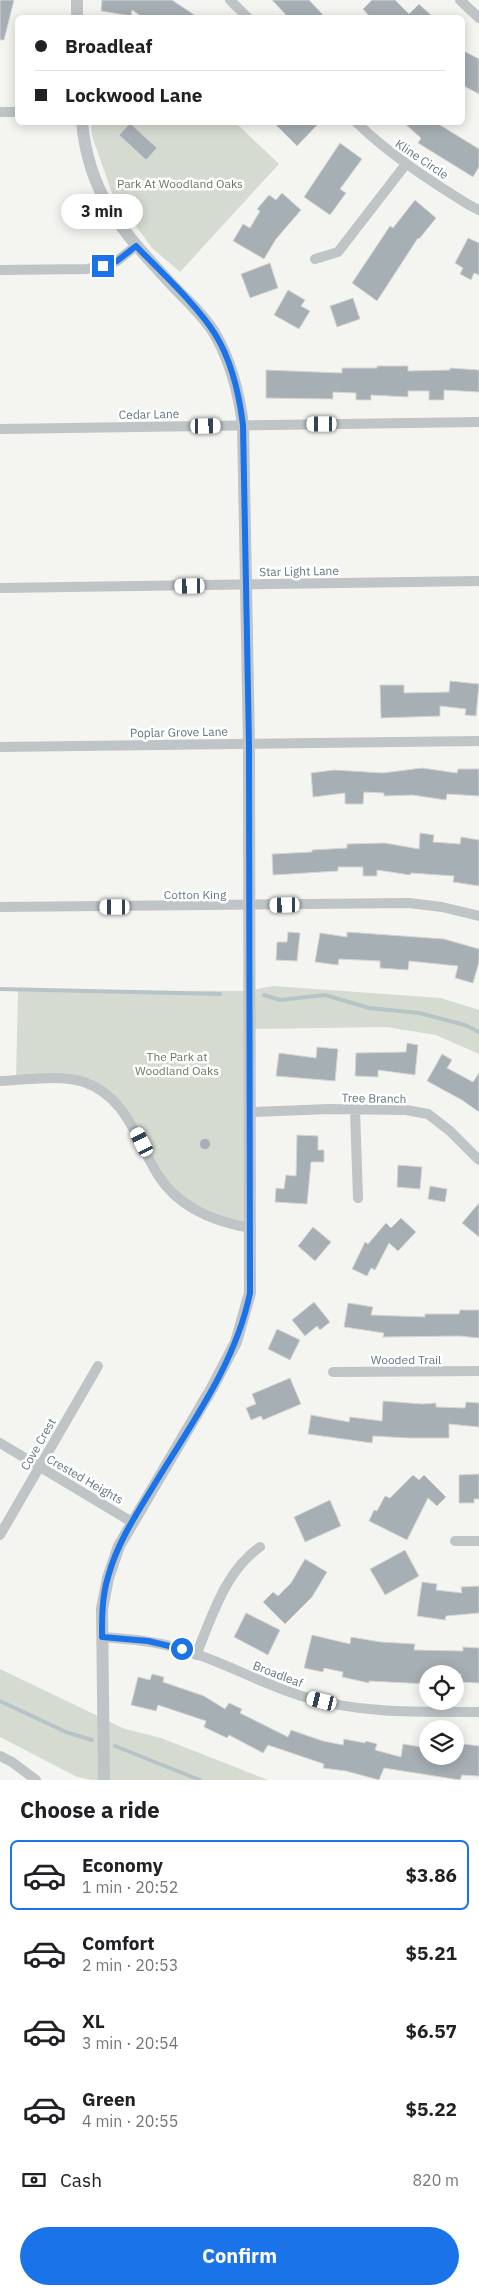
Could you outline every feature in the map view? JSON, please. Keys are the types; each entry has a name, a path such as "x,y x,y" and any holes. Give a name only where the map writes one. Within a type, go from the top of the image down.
{"street":[{"path":"77,0 77,15"},
{"path":"230,0 245,15"},
{"path":"460,0 479,18"},
{"path":"0,112 15,112"},
{"path":"82,125 84,142 91,170 115,219 136,246 215,333 233,375 243,425 247,585 250,1293 245,1316 236,1342 212,1388 132,1522 119,1546 108,1578 102,1610 104,1780"},
{"name":"Kline Circle","path":"359,125 377,142 406,164 479,210"},
{"path":"315,258 338,252 406,164"},
{"path":"0,270 87,269 117,261 136,246"},
{"name":"Cedar Lane","path":"0,430 479,422"},
{"name":"Star Light Lane","path":"0,588 479,582"},
{"name":"Poplar Grove Lane","path":"0,747 479,741"},
{"name":"Cotton King","path":"0,907 409,903 442,907 479,916"},
{"path":"0,1081 67,1079 84,1082 102,1092 120,1106 134,1126 158,1175 182,1201 206,1215 233,1225 251,1228"},
{"name":"Tree Branch","path":"250,1112 329,1109 406,1110 428,1114 450,1131 479,1160"},
{"path":"355,1110 358,1198"},
{"name":"Cove Crest","path":"0,1535 98,1366"},
{"name":"Wooded Trail","path":"333,1372 479,1371"},
{"name":"Crested Heights","path":"0,1443 132,1522"},
{"path":"455,1541 479,1541"},
{"path":"196,1654 237,1567 247,1555 260,1547"},
{"name":"Broadleaf","path":"102,1637 148,1641 196,1654 272,1686 305,1697 366,1711 479,1712"},
{"path":"0,1756 12,1762 36,1780"}],"green space":[{"name":"Park At Woodland Oaks","path":"91,125 238,125 279,164 180,272 152,248 112,193 92,136"},
{"name":"The Park at Woodland Oaks","path":"273,986 441,998 479,1010 479,1054 436,1035 386,1027 248,1029 251,1228 206,1215 167,1186 120,1106 84,1082 16,1080 18,990 248,991"},
{"path":"0,1669 125,1729 161,1738 268,1780 92,1780 77,1777 0,1737"}],"building":[{"path":"0,0 14,0 4,40 0,40"},
{"path":"102,0 172,0 194,15 140,15 132,10 131,15 125,15 101,11"},
{"path":"272,0 309,0 323,15 286,15"},
{"path":"372,0 395,0 409,14 419,4 431,15 368,15 363,9"},
{"path":"465,52 479,59 479,94 465,87"},
{"path":"128,125 132,125 157,148 146,160 119,135"},
{"path":"276,125 317,125 297,146"},
{"path":"406,125 440,125 479,149 479,167 473,177 418,143 421,138"},
{"path":"340,143 362,159 340,189 346,193 330,215 304,197"},
{"path":"282,193 301,210 276,239 264,259 233,241 243,224 250,228 260,211 257,209 269,195 276,200"},
{"path":"415,200 436,218 418,238 377,301 352,283 390,226 393,228"},
{"path":"468,238 479,243 479,275 474,273 471,280 460,274 463,268 455,263"},
{"path":"270,263 278,288 250,298 241,274"},
{"path":"288,290 305,300 301,306 310,311 299,329 274,315"},
{"path":"353,298 360,319 337,327 330,306"},
{"path":"377,366 408,366 408,371 450,370 450,368 479,370 479,392 444,390 444,400 429,400 429,391 408,391 408,397 371,395 371,400 356,400 356,393 333,392 333,399 266,398 266,370 342,373 342,368 377,368"},
{"path":"450,681 479,684 476,716 465,715 466,709 440,706 440,716 381,718 380,685 404,685 404,693 449,692"},
{"path":"422,768 457,773 458,769 479,769 479,796 447,794 446,800 412,795 384,796 384,793 364,792 363,804 345,804 345,793 313,797 311,773 334,770 383,773"},
{"path":"420,833 434,835 433,842 460,844 461,837 479,840 479,886 453,882 454,876 411,873 410,875 377,870 377,876 363,876 363,867 338,867 338,871 273,875 272,854 347,848 347,844 385,843 419,849"},
{"path":"288,932 300,933 297,961 276,960 277,942 287,942"},
{"path":"347,932 444,939 479,949 479,962 473,983 455,978 458,966 409,961 408,970 380,968 380,961 339,959 338,965 315,962 320,933 347,937"},
{"path":"407,1043 418,1045 415,1075 378,1070 378,1077 355,1076 356,1053 406,1052"},
{"path":"317,1047 338,1049 335,1081 276,1076 279,1053 316,1058"},
{"path":"442,1054 452,1060 447,1068 473,1082 479,1073 479,1112 462,1100 427,1081"},
{"path":"297,1135 318,1136 318,1150 324,1150 324,1162 311,1162 307,1204 275,1202 276,1188 284,1189 286,1175 296,1176"},
{"path":"203,1139 207,1139 210,1144 209,1148 203,1149 200,1146 200,1142"},
{"path":"398,1165 422,1167 420,1189 397,1187"},
{"path":"430,1186 447,1189 445,1202 428,1199"},
{"path":"479,1203 479,1237 462,1223"},
{"path":"401,1218 416,1232 398,1251 389,1243 375,1270 371,1268 367,1276 352,1269 365,1242 368,1244 386,1223 391,1228"},
{"path":"313,1227 331,1242 315,1261 298,1246"},
{"path":"314,1302 330,1322 320,1330 317,1326 305,1336 292,1320"},
{"path":"348,1303 373,1307 371,1315 425,1317 425,1314 459,1314 460,1310 479,1310 479,1338 459,1336 383,1337 384,1333 344,1327"},
{"path":"277,1329 300,1340 290,1360 268,1349"},
{"path":"290,1378 301,1404 263,1420 261,1416 251,1420 246,1408 256,1404 252,1394"},
{"path":"383,1401 422,1404 436,1403 436,1407 465,1408 466,1402 479,1403 479,1427 449,1424 449,1438 373,1436 372,1443 308,1434 311,1415 349,1422 350,1417 382,1421"},
{"path":"479,1474 479,1499 474,1499 474,1503 459,1503 459,1475"},
{"path":"413,1475 419,1480 424,1475 446,1497 437,1506 428,1498 407,1540 369,1521 374,1510 377,1511 385,1496 390,1498"},
{"path":"330,1500 341,1526 305,1542 294,1517"},
{"path":"405,1550 419,1576 385,1595 370,1569"},
{"path":"305,1559 327,1572 312,1597 285,1624 263,1602 273,1592 278,1596 291,1583"},
{"path":"422,1582 437,1584 436,1590 462,1593 461,1587 479,1586 479,1613 446,1616 445,1620 417,1616"},
{"path":"246,1613 280,1630 268,1655 234,1637"},
{"path":"312,1635 350,1644 351,1637 381,1642 415,1644 414,1650 463,1651 463,1647 479,1648 479,1683 464,1682 464,1665 419,1665 419,1684 369,1681 369,1683 342,1677 343,1672 324,1668 323,1672 304,1668"},
{"path":"152,1674 164,1677 163,1682 204,1696 225,1709 229,1703 242,1709 240,1713 288,1737 291,1730 323,1741 343,1745 344,1739 365,1743 366,1741 377,1744 375,1750 401,1757 403,1744 419,1747 419,1765 464,1765 464,1744 479,1746 479,1776 462,1775 460,1780 384,1768 379,1780 346,1771 323,1768 324,1764 268,1745 263,1753 229,1735 227,1738 204,1727 206,1721 158,1705 156,1711 131,1705 138,1677 150,1680"}],"waterway":[{"path":"0,989 220,994"},
{"path":"264,995 280,1000 325,995 369,1008 419,1013 465,1025 479,1032"},
{"path":"0,1701 66,1732 92,1740"},
{"path":"115,1746 200,1780"}],"route":[{"path":"103,266 117,261 136,246 191,304 215,333 225,354 240,402 243,425 249,744 250,1293 245,1316 236,1342 212,1388 119,1546 108,1578 102,1610 102,1637 148,1641 182,1649"}]}
